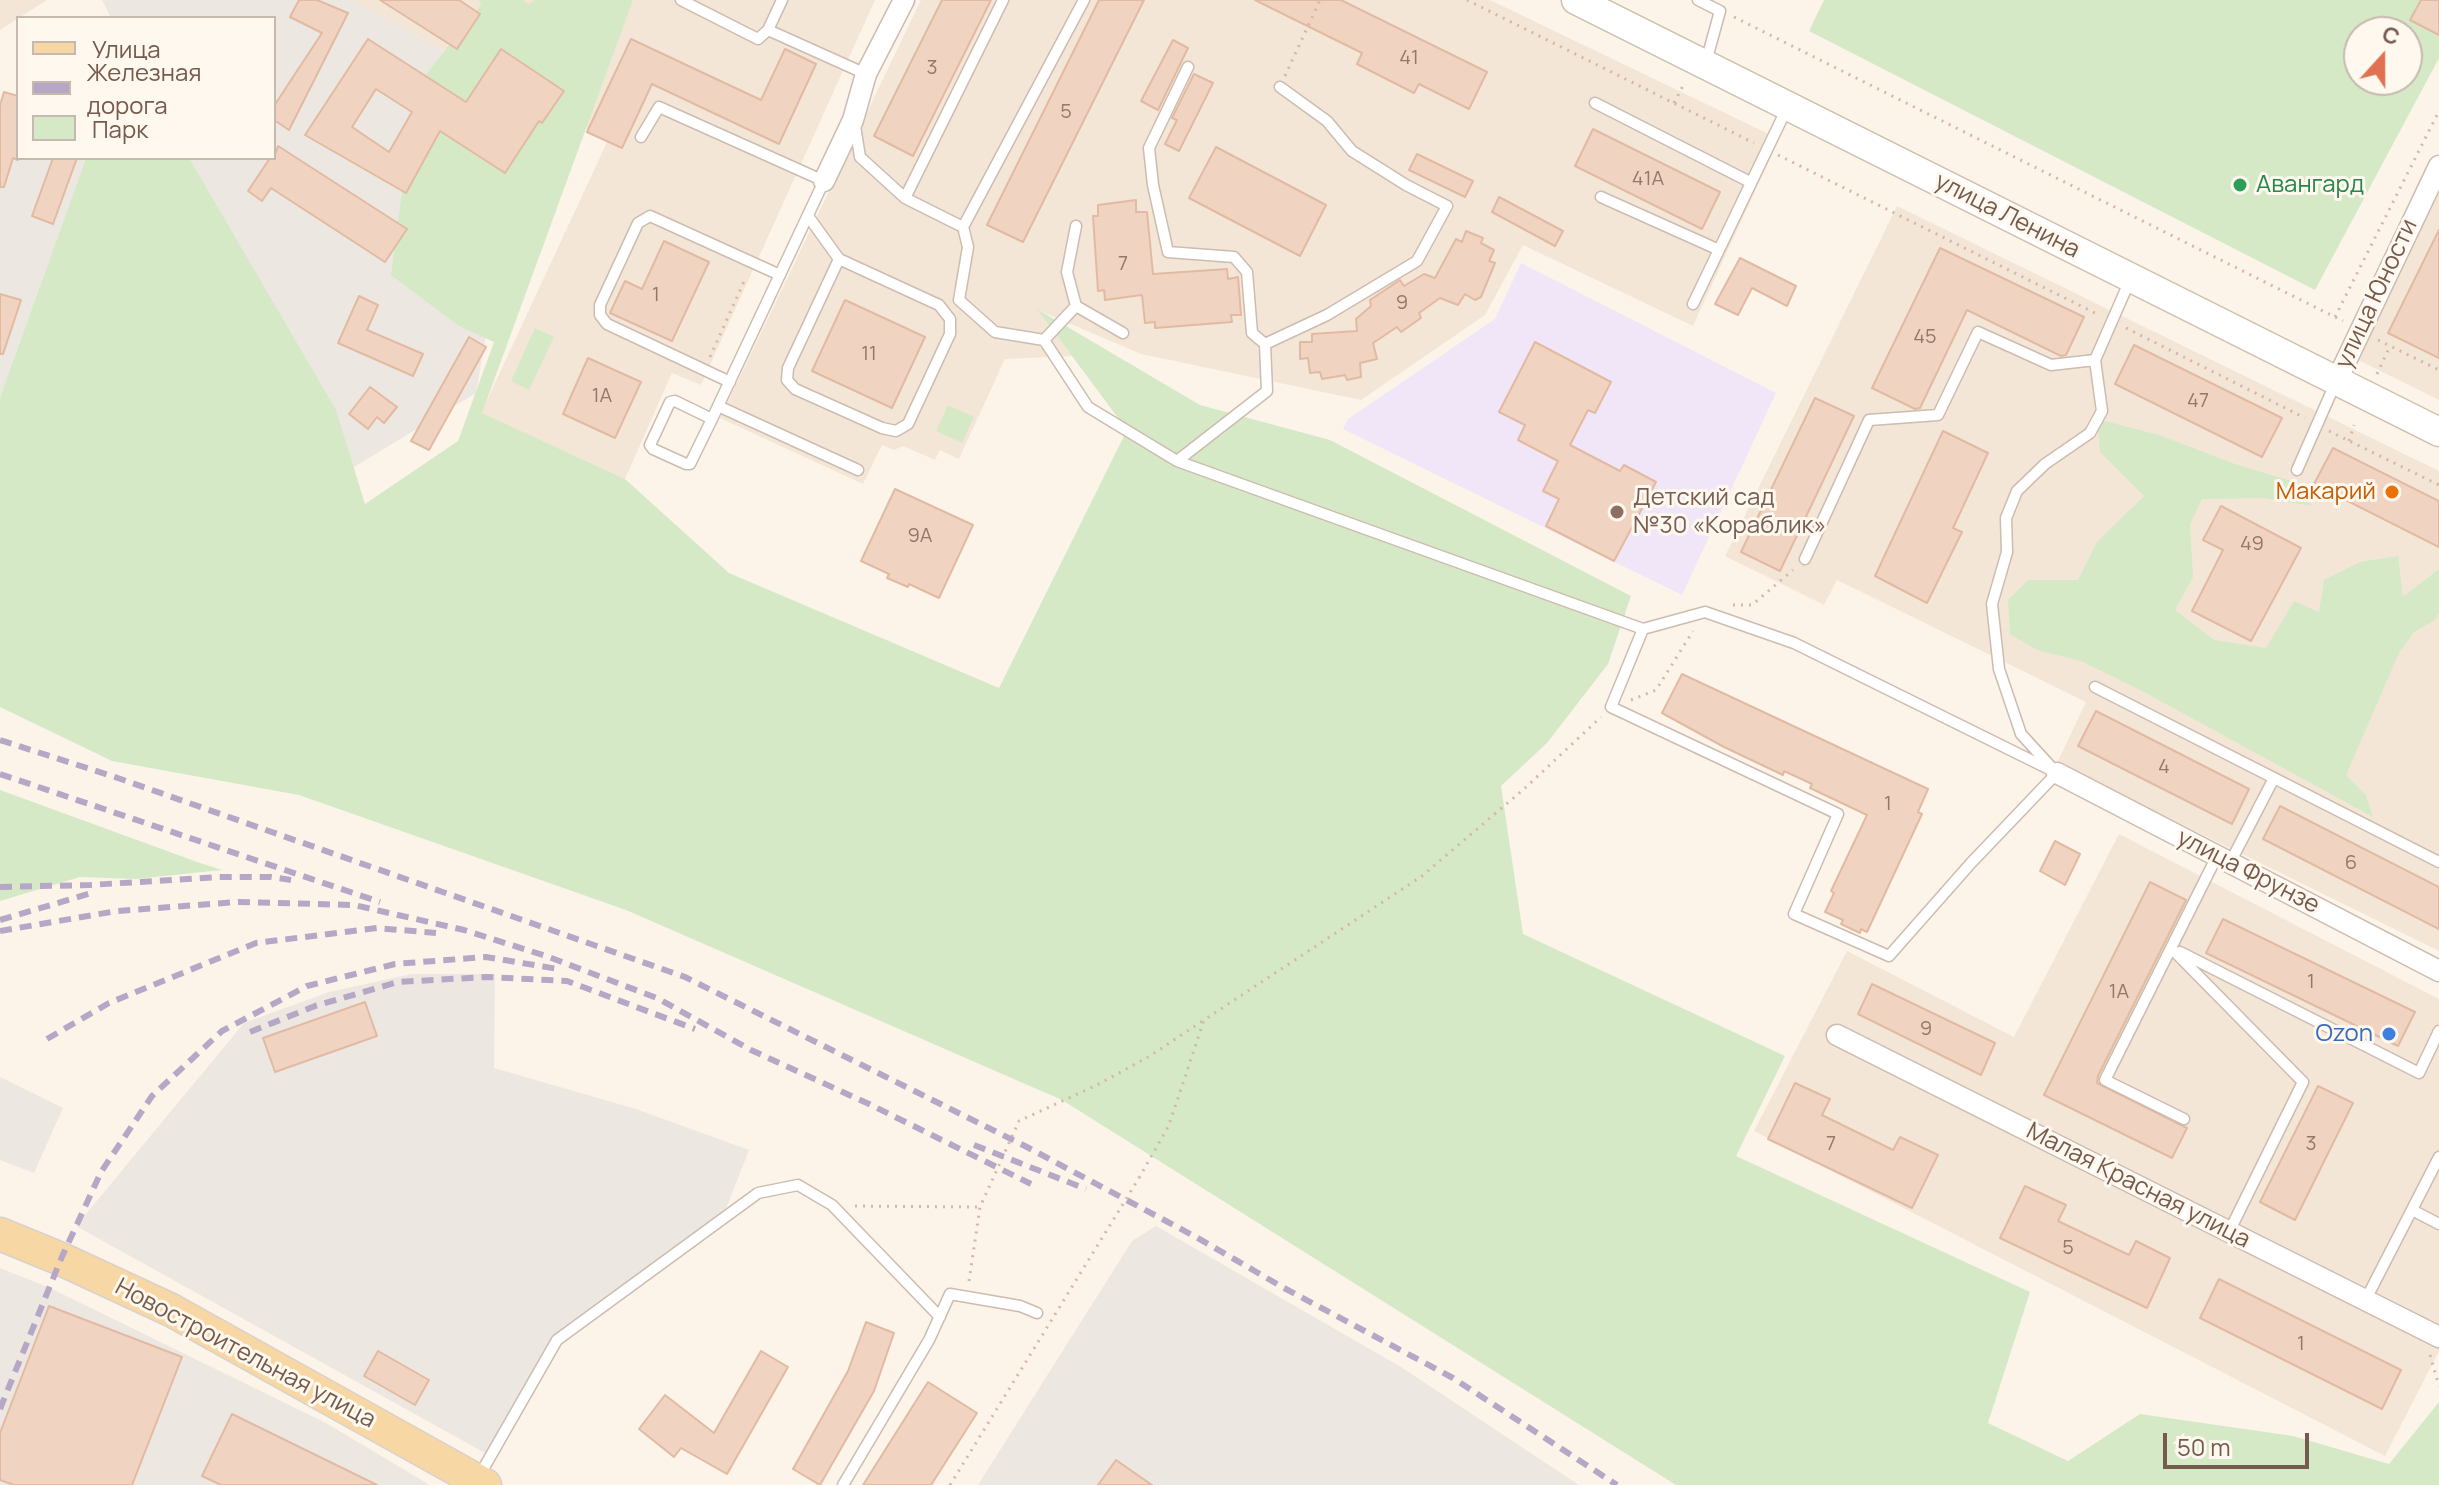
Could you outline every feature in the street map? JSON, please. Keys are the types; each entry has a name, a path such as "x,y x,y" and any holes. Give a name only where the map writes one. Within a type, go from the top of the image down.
{"main road":[{"name":"улица Ленина","path":"1576,0 2439,432"},
{"name":"Новостроительная улица","path":"0,1234 171,1310 481,1483"}],"street":[{"path":"824,181 853,120 866,74 904,0"},
{"name":"улица Юности","path":"2337,380 2439,166"},
{"name":"улица Фрунзе","path":"2057,773 2439,971"},
{"name":"Малая Красная улица","path":"1837,1035 2432,1334"}],"lane":[{"path":"681,0 758,39 768,30 782,0"},
{"path":"905,198 1003,0"},
{"path":"1084,0 963,227 968,247 959,300 995,332 1044,340 1088,407 1177,461 1643,629 1705,612 1794,643 2057,773"},
{"path":"1698,0 1722,5 1705,65"},
{"path":"768,30 866,74"},
{"path":"1177,461 1267,391 1265,344 1252,333 1247,272 1234,257 1168,252 1153,185 1149,148 1188,67"},
{"path":"1265,344 1327,315 1417,261 1447,206 1352,151 1327,121 1280,87"},
{"path":"1595,103 1750,182"},
{"path":"1693,304 1788,106"},
{"path":"641,137 659,107 824,181 730,382 718,406 712,419 690,464 650,445 670,402 675,401 712,419"},
{"path":"853,120 860,157 905,198 963,227"},
{"path":"1601,197 1717,249"},
{"path":"808,216 839,259 939,305 950,319 950,334 908,424 896,431 882,428 795,389 787,380 788,368 839,259"},
{"path":"730,382 607,324 600,315 600,305 638,223 646,217 657,217 780,275"},
{"path":"1076,226 1067,272 1076,306 1123,333"},
{"path":"2057,773 2021,734 1999,669 1992,604 2007,552 2006,518 2017,491 2045,464 2090,433 2102,411 2095,360 2131,278"},
{"path":"1044,340 1076,306"},
{"path":"1805,559 1869,420 1938,415 1978,332 2051,365 2095,360"},
{"path":"2297,470 2337,380"},
{"path":"718,406 858,470"},
{"path":"1643,629 1611,707 1838,814 1794,914 1889,956 1971,863 2057,773"},
{"path":"2095,687 2439,862"},
{"path":"2184,1119 2105,1080 2171,948 2274,778"},
{"path":"2171,948 2419,1073 2439,1031"},
{"path":"2171,948 2303,1082 2229,1232"},
{"path":"2365,1301 2439,1157"},
{"path":"481,1483 557,1340 758,1193 798,1185 832,1205 940,1317"},
{"path":"2412,1210 2439,1224"},
{"path":"843,1485 929,1340 950,1294 1020,1306 1037,1313"}],"path":[{"path":"1280,87 1320,0"},
{"path":"1467,0 2439,485"},
{"path":"1722,5 2439,370"},
{"path":"2335,317 2439,111"},
{"path":"704,369 753,263"},
{"path":"2375,378 2390,346"},
{"path":"2349,441 2354,425"},
{"path":"967,1297 980,1207 1019,1121 1097,1085 1150,1056 1422,876 1524,789 1611,707 1656,690 1705,612 1727,605 1752,605 1805,559"},
{"path":"950,1485 1169,1125 1204,1020"},
{"path":"832,1205 980,1207"},
{"path":"2432,1334 2439,1386"}],"shaded area":[{"path":"0,0 47,0 22,16 16,16 16,20 0,30"},
{"path":"102,0 351,0 527,96 476,393 336,478 180,160 276,160 276,16 110,16"},
{"path":"351,0 875,0 701,385 672,373 625,479 481,413 608,140"},
{"path":"921,0 1490,0 1779,139 1693,326 1523,245 1485,315 1361,400 1141,354 1038,310 1072,356 1005,359 959,459 940,450 935,460 903,446 894,450 882,445 863,484 720,418"},
{"path":"0,115 16,160 85,160 0,397"},
{"path":"2439,183 2439,400 2352,357"},
{"path":"1897,206 2439,471 2439,951 2057,763 2086,702 1837,580 1824,605 1725,556"},
{"name":"Детский сад №30 «Кораблик»","path":"1521,263 1776,393 1682,595 1343,429 1348,419 1495,319"},
{"path":"2119,834 2439,999 2439,1351 2385,1456 1754,1131 1847,951 2014,1037"},
{"path":"411,974 495,974 494,1068 636,1109 749,1150 724,1214 576,1325 485,1453 76,1226 244,1023 329,992"},
{"path":"0,1077 63,1108 34,1173 0,1160"},
{"path":"1156,1226 1401,1367 1579,1485 978,1485 1132,1241"},
{"path":"0,1268 50,1288 326,1423 430,1485 0,1485"}],"green space":[{"path":"479,0 523,0 528,4 535,0 633,0 482,413 625,479 729,573 999,688 1127,430 1037,309 1200,405 1330,440 1631,596 1608,664 1547,743 1501,786 1523,934 1785,1056 1736,1156 2030,1292 1988,1423 2068,1461 2140,1414 2293,1436 2389,1464 2439,1402 2439,1485 1676,1485 1062,1100 626,910 299,795 112,761 0,707 0,397 85,160 190,160 336,410 365,504 458,441 494,342 459,326 391,275 416,87 481,5"},
{"name":"Авангард","path":"1824,0 2439,0 2439,58 2423,88 2423,16 2343,16 2343,96 2419,96 2315,290 1809,31"},
{"path":"535,328 554,337 529,390 511,381"},
{"path":"948,405 974,417 962,443 936,431"},
{"path":"2097,419 2159,435 2235,464 2295,482 2312,506 2264,498 2202,499 2190,524 2193,577 2175,610 2214,640 2266,648 2294,601 2319,612 2324,580 2360,562 2398,556 2403,597 2439,569 2439,612 2435,620 2414,632 2399,653 2346,775 2366,795 2373,817 2144,692 2081,661 2037,650 2010,634 2008,600 2028,580 2078,580 2097,542 2144,496 2100,452"},
{"path":"0,790 222,870 135,879 80,877 0,901"}],"building":[{"path":"299,0 317,0 348,13 289,130 276,121 276,103 322,33 290,17"},
{"path":"380,0 459,0 480,14 457,49"},
{"path":"942,0 991,0 913,156 874,136"},
{"path":"1099,0 1144,0 1023,242 987,225"},
{"path":"1255,0 1341,0 1487,72 1469,109 1419,84 1414,93 1357,64 1362,53"},
{"path":"2421,0 2439,0 2439,35 2423,27 2423,16 2412,16"},
{"path":"368,39 466,102 501,49 564,91 542,123 539,121 505,173 440,131 406,193 305,135","holes":["376,89 412,112 389,152 352,127"]},
{"path":"631,39 761,100 785,49 816,64 779,144 652,84 622,148 587,132"},
{"path":"1173,40 1188,48 1158,110 1141,101"},
{"path":"1194,74 1213,83 1179,151 1165,144 1177,120 1172,118"},
{"path":"4,92 16,95 16,159 13,158 4,187 0,187 0,105"},
{"path":"1593,129 1720,192 1702,229 1575,166"},
{"path":"278,146 407,229 385,262 271,188 262,201 248,191 269,160 276,160"},
{"path":"1216,147 1326,205 1300,256 1189,198"},
{"path":"1417,154 1473,181 1465,197 1409,170"},
{"path":"52,160 76,160 53,224 32,216"},
{"path":"1499,197 1563,231 1555,246 1492,212"},
{"path":"1136,200 1136,212 1147,212 1153,274 1227,269 1228,279 1238,277 1241,315 1231,315 1232,322 1155,328 1155,322 1145,323 1142,295 1105,300 1104,290 1098,291 1093,216 1098,216 1098,205"},
{"path":"2439,230 2439,358 2388,333"},
{"path":"1466,231 1483,238 1481,243 1494,250 1489,261 1495,263 1481,297 1475,300 1465,294 1458,305 1440,298 1419,313 1421,318 1401,332 1397,327 1373,343 1377,359 1360,363 1361,377 1347,380 1345,375 1322,379 1320,372 1310,373 1308,358 1300,359 1300,342 1312,342 1312,334 1357,331 1356,319 1371,306 1370,300 1400,280 1404,286 1424,274 1435,278 1456,239 1462,242"},
{"path":"664,241 709,262 672,341 610,313 625,281 642,289"},
{"path":"1940,248 2084,317 2066,355 2061,356 1967,310 1920,408 1915,409 1872,388"},
{"path":"1740,258 1796,286 1787,306 1752,288 1738,315 1715,304"},
{"path":"0,294 21,300 3,354 0,354"},
{"path":"359,296 378,305 367,330 423,354 413,376 338,343"},
{"path":"845,300 925,337 892,408 812,371"},
{"path":"469,337 486,347 429,450 411,441"},
{"path":"1535,342 1611,382 1595,413 1588,410 1570,445 1620,471 1624,465 1656,482 1614,561 1546,526 1559,499 1543,491 1558,461 1518,440 1525,425 1499,412"},
{"path":"2134,345 2282,418 2262,457 2115,384"},
{"path":"588,358 641,382 615,438 563,414"},
{"path":"370,387 397,407 384,423 377,417 368,429 349,414"},
{"path":"1815,398 1854,416 1780,571 1741,552"},
{"path":"1943,431 1988,453 1953,528 1962,532 1927,603 1875,576"},
{"path":"2333,448 2439,501 2439,547 2314,484"},
{"path":"895,489 973,525 939,598 887,578 889,574 861,561"},
{"path":"2221,506 2301,548 2251,641 2192,611 2223,550 2203,540"},
{"path":"1682,674 1928,789 1918,812 1922,814 1867,932 1861,929 1860,933 1841,924 1843,920 1825,912 1834,893 1831,891 1867,815 1810,788 1812,784 1784,771 1783,775 1662,713"},
{"path":"2096,711 2249,789 2232,824 2078,746"},
{"path":"2280,806 2439,887 2439,929 2263,839"},
{"path":"2055,841 2080,854 2065,885 2040,871"},
{"path":"2150,882 2186,900 2097,1083 2187,1128 2172,1158 2044,1095"},
{"path":"2223,919 2415,1012 2398,1046 2206,953"},
{"path":"1872,984 1995,1043 1981,1075 1858,1014"},
{"path":"365,1002 377,1036 275,1072 263,1038"},
{"path":"1795,1083 1830,1099 1822,1115 1893,1150 1900,1137 1938,1155 1912,1208 1768,1139"},
{"path":"2318,1086 2353,1103 2295,1220 2260,1202"},
{"path":"2025,1186 2066,1205 2058,1221 2129,1255 2136,1241 2170,1258 2147,1308 2000,1238"},
{"path":"2219,1279 2401,1370 2382,1409 2200,1318"},
{"path":"49,1306 182,1357 132,1485 14,1485 0,1480 0,1433"},
{"path":"866,1322 894,1333 874,1391 820,1485 793,1469 848,1371"},
{"path":"378,1351 429,1380 415,1405 364,1376"},
{"path":"761,1351 788,1367 727,1474 681,1448 674,1457 639,1429 665,1395 714,1433"},
{"path":"928,1382 977,1413 931,1485 863,1485"},
{"path":"232,1414 377,1485 221,1485 202,1476"},
{"path":"1116,1460 1152,1485 1098,1485"}],"railway":[{"path":"0,740 115,777 685,977 1025,1146 1196,1237 1453,1378 1617,1485"},
{"path":"0,774 380,902"},
{"path":"0,887 218,877 291,880"},
{"path":"0,920 95,892"},
{"path":"0,931 117,911 238,902 354,905 464,930 546,956 657,998 751,1050 1031,1184"},
{"path":"47,1039 109,1003 256,943 377,928 436,933"},
{"path":"0,1409 61,1259 101,1172 152,1096 222,1031 307,986 395,964 486,957 558,969"},
{"path":"250,1032 315,1006 398,982 486,977 567,981 695,1029"},
{"path":"974,1145 1086,1189"}],"place":[{"name":"Авангард","path":"2240,185"},
{"name":"Макарий","path":"2392,492"},
{"name":"Детский сад №30 «Кораблик»","path":"1617,512"},
{"name":"Ozon","path":"2389,1034"}]}
